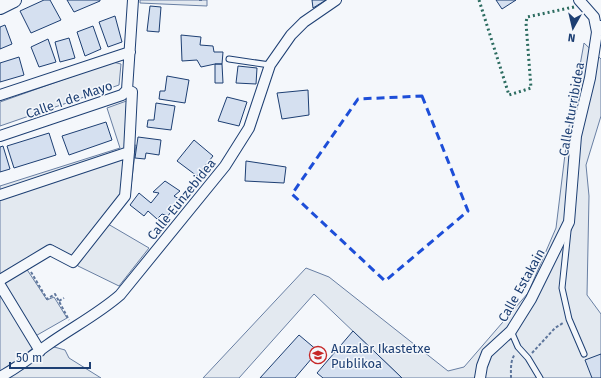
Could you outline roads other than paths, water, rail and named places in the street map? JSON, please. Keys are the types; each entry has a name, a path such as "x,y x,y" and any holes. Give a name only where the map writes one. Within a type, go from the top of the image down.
{"street":[{"path":"0,8 14,0"},
{"name":"Calle 1 de Mayo","path":"0,136 122,94 127,90 132,0"},
{"name":"Calle Eunzebidea","path":"0,377 10,372 99,312 120,295 225,166 249,128 270,64 291,35 300,26 336,0"},
{"path":"579,0 594,17 599,29"},
{"name":"Calle Iturribidea","path":"569,222 576,136 590,78 599,29"},
{"path":"0,95 130,52"},
{"path":"0,280 50,250 73,262 126,196 132,92 127,90"},
{"path":"0,195 129,152"},
{"name":"Calle Estakain","path":"480,378 482,366 487,353 511,332 531,299 569,222"},
{"path":"0,285 40,351"}],"lane":[{"path":"229,59 270,64"},
{"path":"569,222 562,288 569,319 584,354"},
{"path":"511,332 518,347 528,358 540,378"}],"place":[{"name":"Auzalar Ikastetxe Publikoa","path":"318,355"}]}
